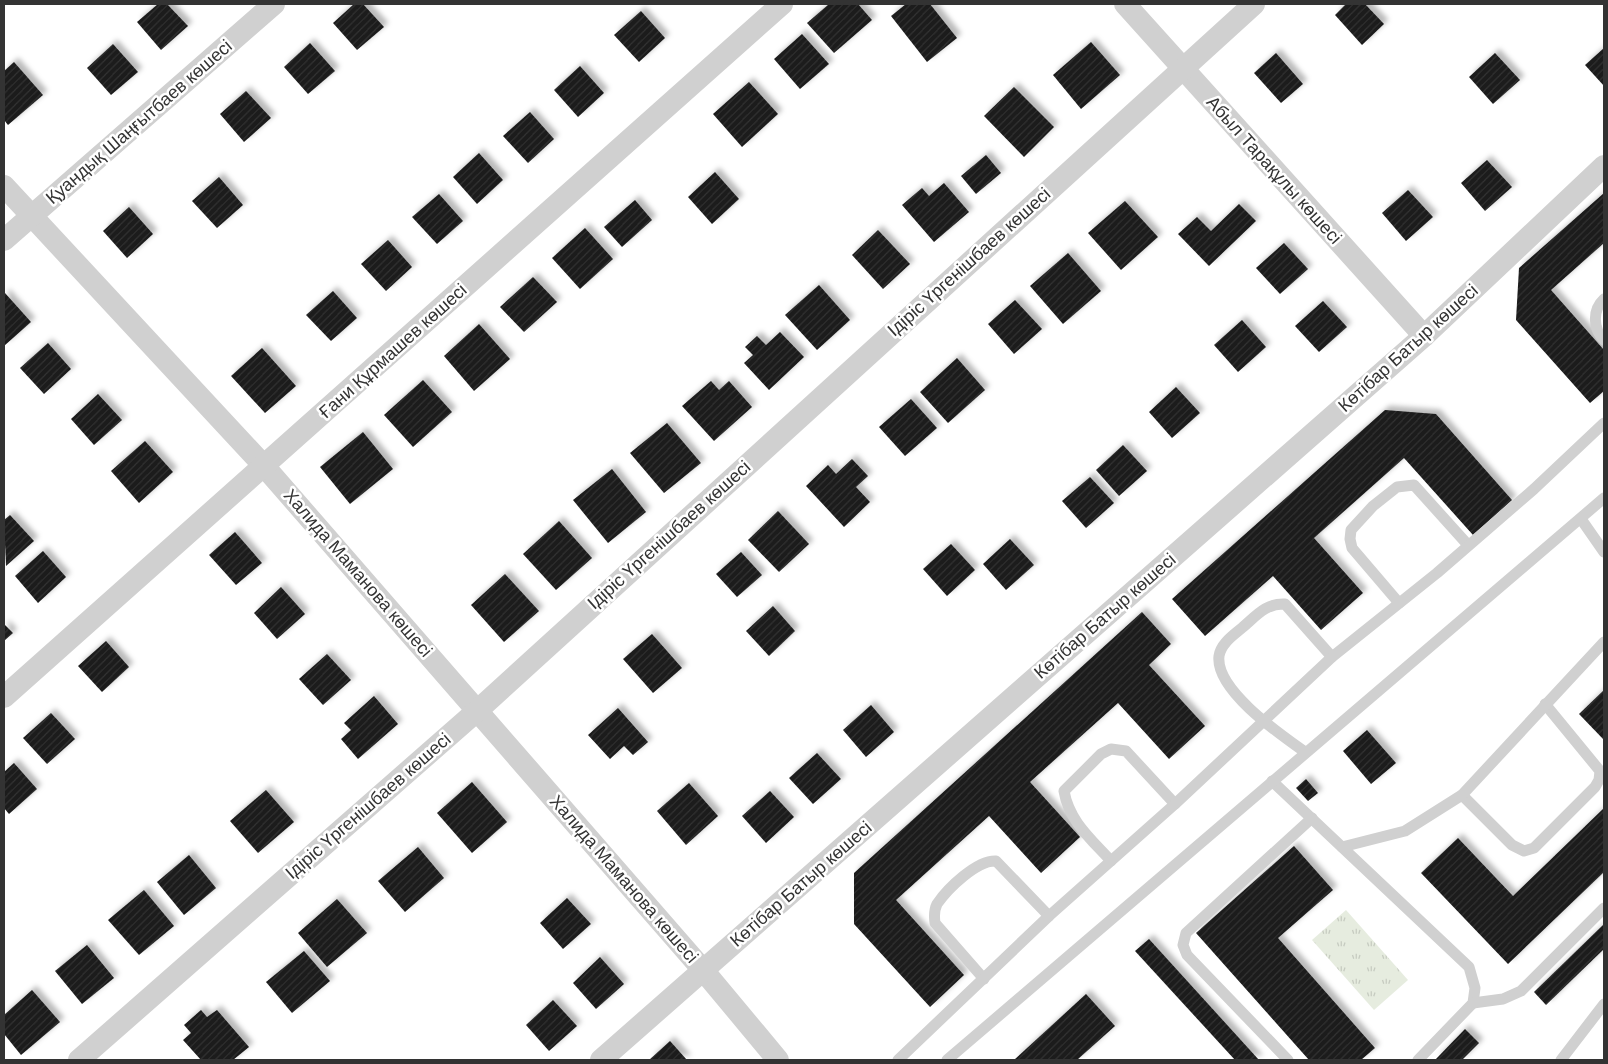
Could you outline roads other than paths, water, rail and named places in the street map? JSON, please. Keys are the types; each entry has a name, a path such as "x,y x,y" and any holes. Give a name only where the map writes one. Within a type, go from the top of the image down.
{"street":[{"name":"Қуандық Шаңғытбаев көшесі","path":"4,240 274,4"},
{"name":"Ғани Құрмашев көшесі","path":"4,697 782,4"},
{"name":"Абыл Тарақұлы көшесі","path":"1125,4 1181,69 1424,336"},
{"name":"Ідіріс Үргенішбаев көшесі","path":"79,1060 478,710 1254,4"},
{"name":"Көтібар Батыр көшесі","path":"601,1060 1424,336 1604,166"},
{"name":"Халида Маманова көшесі","path":"4,186 264,466 703,970 778,1060"}],"lane":[{"path":"1604,299 1600,303 1595,323 1597,332 1604,340"},
{"path":"898,1060 1049,916 1175,804 1332,657 1534,489 1604,422"},
{"path":"1399,603 1352,548 1351,530 1373,506 1397,487 1414,485 1468,545"},
{"path":"947,1060 1604,498"},
{"path":"1581,519 1604,552"},
{"path":"1305,752 1262,722 1227,682 1220,666 1219,655 1227,641 1266,608 1276,604 1285,604 1332,657"},
{"path":"1342,847 1405,831 1462,795 1604,642"},
{"path":"1462,795 1512,845 1524,851 1534,848 1595,787 1599,780 1600,771 1545,704"},
{"path":"1111,861 1072,817 1066,805 1064,791 1101,754 1111,749 1126,751 1175,804"},
{"path":"1272,781 1470,967 1475,988 1473,1003 1418,1060"},
{"path":"1288,1060 1187,955 1183,945 1186,933 1312,818"},
{"path":"984,979 935,923 934,914 937,904 962,877 987,861 996,861 1049,916"},
{"path":"1473,1003 1503,999 1521,991 1604,908"},
{"path":"1561,1060 1604,1004"}]}
